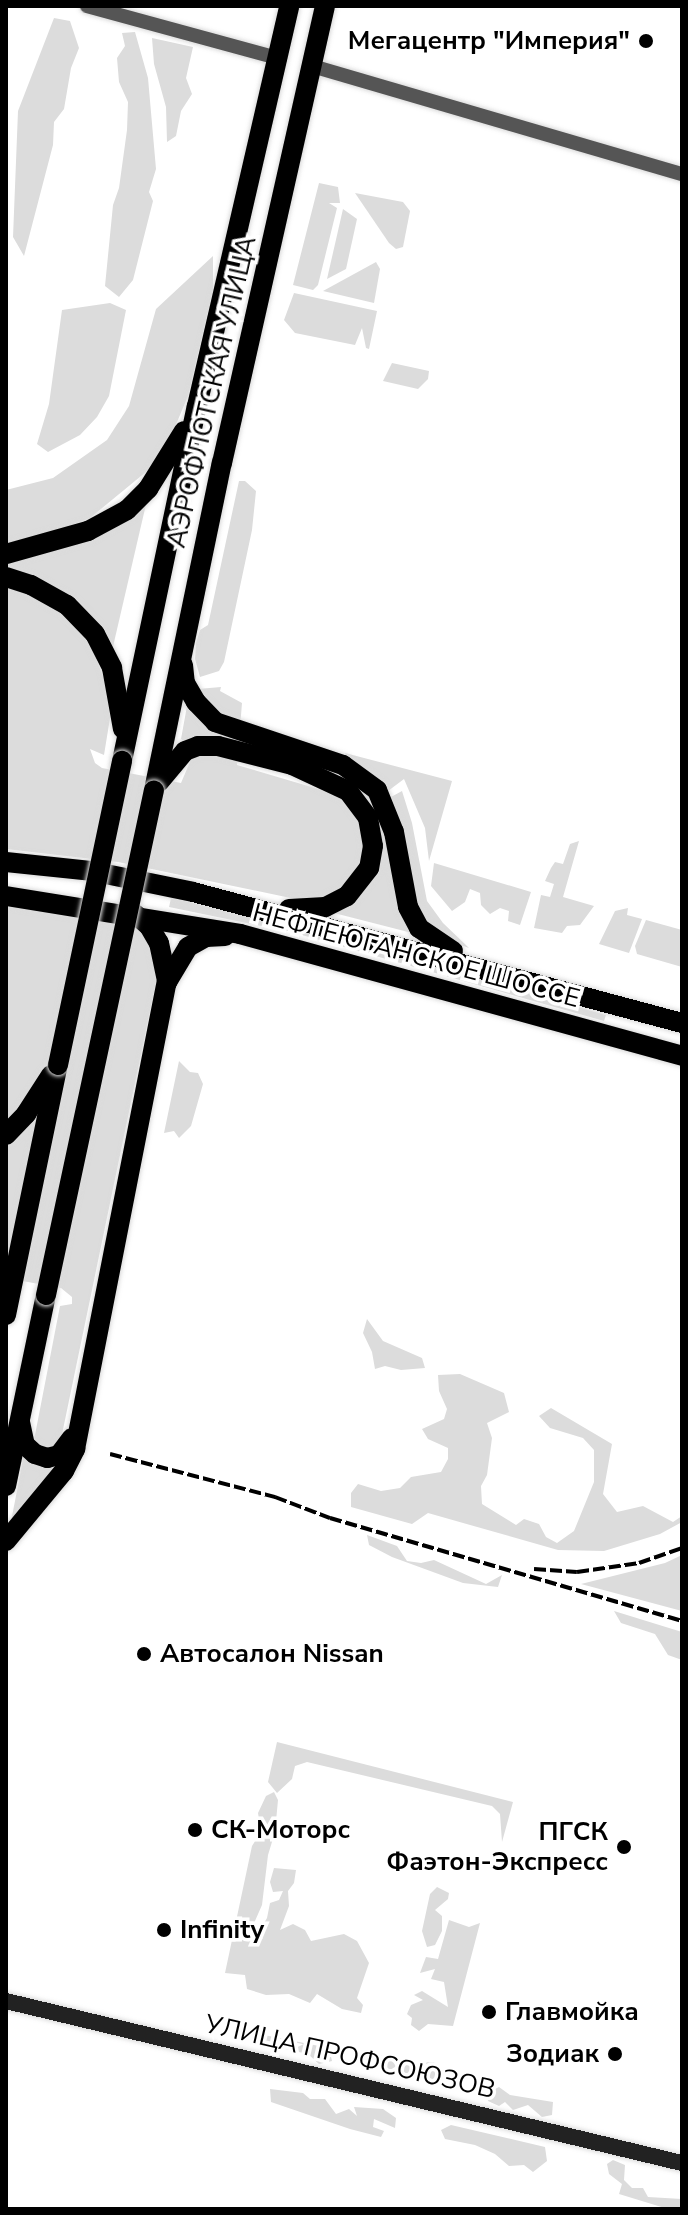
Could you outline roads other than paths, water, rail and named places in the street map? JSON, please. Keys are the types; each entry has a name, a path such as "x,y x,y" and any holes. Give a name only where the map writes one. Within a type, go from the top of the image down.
{"main road":[{"name":"АЭРОФЛОТСКАЯ УЛИЦА","path":"6,1315 197,406 289,6"},
{"name":"АЭРОФЛОТСКАЯ УЛИЦА","path":"6,1486 154,790 162,769 186,633 325,6"},
{"path":"277,58 312,66"},
{"path":"6,554 88,531 127,510 148,489 175,451 197,406"},
{"path":"6,577 31,585 67,605 95,634 117,684 122,761"},
{"path":"186,633 185,683 196,702 215,722 360,774 377,790 388,810 405,895 419,928 438,944 489,968"},
{"path":"6,862 127,877 245,905 295,910 325,907 347,896 371,861 373,836 362,805 338,784 245,751 198,746 185,751 162,769"},
{"name":"НЕФТЕЮГАНСКОЕ ШОССЕ","path":"6,896 135,914 240,934 682,1056"},
{"name":"НЕФТЕЮГАНСКОЕ ШОССЕ","path":"245,905 489,968 682,1023"},
{"path":"135,914 149,926 159,943 167,982"},
{"path":"6,1541 64,1471 75,1449 167,982 188,947 206,937 240,934"},
{"path":"6,1135 26,1114 58,1065"},
{"path":"20,1420 25,1445 35,1454 47,1458 59,1455 69,1444 80,1415"},
{"name":"УЛИЦА ПРОФСОЮЗОВ","path":"6,2001 682,2163"}],"street":[{"path":"87,6 277,58"},
{"path":"312,66 682,174"}],"railway":[{"path":"110,1454 275,1497 330,1518 682,1621"},
{"path":"534,1569 577,1572 639,1563 682,1548"}],"place":[{"name":"Мегацентр \"Империя\"","path":"646,41"},
{"name":"Автосалон Nissan","path":"144,1654"},
{"name":"СК-Моторс","path":"195,1830"},
{"name":"ПГСК Фаэтон-Экспресс","path":"624,1847"},
{"name":"Infinity","path":"164,1930"},
{"name":"Главмойка","path":"489,2012"},
{"name":"Зодиак","path":"615,2054"}]}
